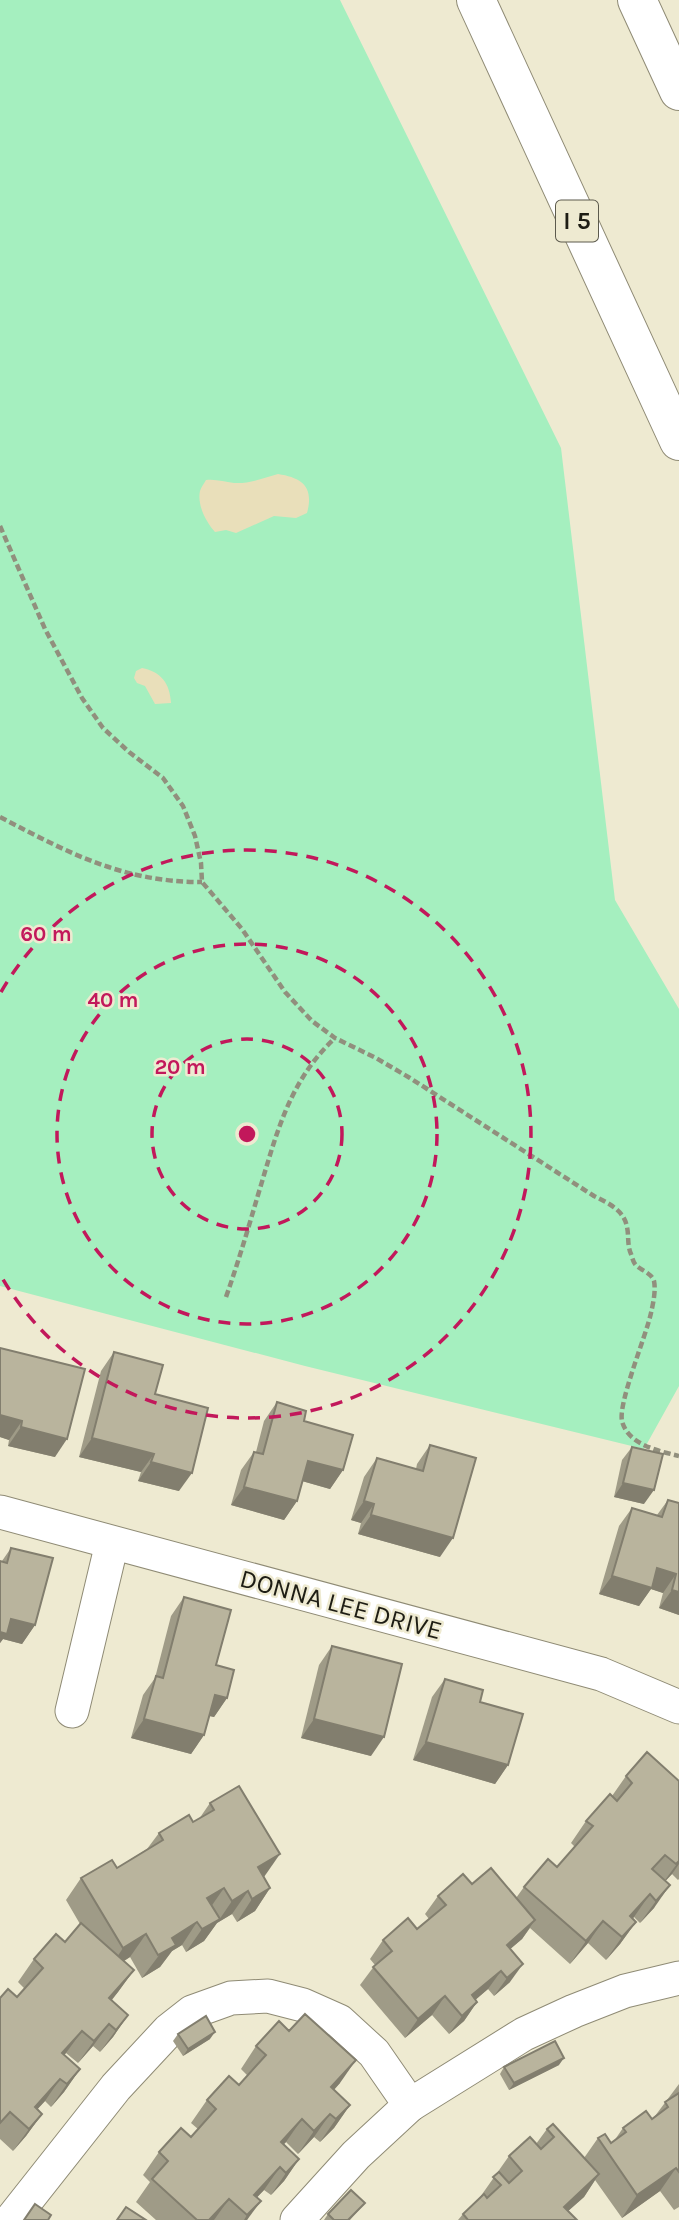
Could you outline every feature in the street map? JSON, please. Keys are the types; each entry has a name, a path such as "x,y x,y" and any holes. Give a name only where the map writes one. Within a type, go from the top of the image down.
{"highway":[{"name":"I 5","path":"476,0 679,441"},
{"path":"637,0 679,91"}],"street":[{"name":"DONNA LEE DRIVE","path":"0,1512 601,1674 679,1707"},
{"path":"72,1711 112,1543"},
{"path":"297,2220 356,2155 410,2105 524,2034 625,1991 679,1978"},
{"path":"11,2220 116,2087 169,2030 192,2012 231,1998 268,1996 303,2004 339,2021 374,2053 410,2105"}],"path":[{"path":"0,526 45,629 82,698 103,728 163,778 183,806 195,836 202,882 242,929 285,992 312,1021 335,1038 376,1058 616,1208 627,1225 629,1249 635,1265 651,1276 654,1282 648,1326 622,1407 622,1421 636,1440 661,1451 679,1455"},
{"path":"0,817 65,852 111,869 152,879 202,882"},
{"path":"226,1297 288,1101 320,1053 335,1038"}],"green space":[{"path":"0,0 340,0 561,448 615,900 679,1009 679,1386 644,1449 305,1366 0,1286"}],"sand":[{"path":"278,474 294,478 304,485 309,496 307,513 296,518 274,516 236,533 226,530 215,532 200,502 200,491 206,480 240,483"},
{"path":"142,668 154,672 163,680 169,690 171,703 155,704 145,686 137,683 134,678 136,671"}],"building":[{"path":"0,1348 85,1369 67,1439 21,1427 22,1421 0,1415"},
{"path":"114,1352 163,1365 155,1394 208,1408 192,1473 151,1462 154,1454 92,1438"},
{"path":"277,1402 306,1411 304,1421 353,1435 343,1470 308,1461 297,1501 244,1487 254,1452 263,1454"},
{"path":"430,1445 476,1458 453,1538 371,1515 374,1504 364,1501 377,1458 423,1471"},
{"path":"632,1447 663,1454 654,1490 623,1483"},
{"path":"668,1500 679,1503 679,1592 672,1590 676,1574 657,1568 652,1588 612,1576 632,1508 662,1517"},
{"path":"11,1548 53,1558 35,1625 11,1619 7,1634 0,1632 0,1561 7,1563"},
{"path":"184,1597 231,1610 216,1665 234,1670 227,1698 215,1695 204,1735 144,1719 156,1676 163,1678"},
{"path":"332,1646 402,1664 384,1737 314,1719"},
{"path":"445,1679 483,1690 480,1702 523,1714 508,1765 426,1742"},
{"path":"647,1752 679,1781 679,1861 676,1864 665,1855 652,1869 670,1885 656,1901 650,1894 630,1916 636,1922 622,1937 603,1921 586,1941 524,1887 548,1859 557,1867 593,1826 586,1821 610,1794 617,1801 632,1783 626,1776"},
{"path":"239,1786 280,1854 258,1867 270,1888 252,1899 248,1891 232,1901 224,1888 207,1898 220,1919 202,1929 197,1922 172,1938 176,1945 158,1955 146,1934 123,1948 81,1878 112,1860 117,1868 163,1840 159,1833 189,1815 193,1822 214,1810 210,1803"},
{"path":"491,1868 535,1920 507,1945 523,1964 507,1978 501,1971 472,1995 477,2002 462,2016 445,1996 418,2019 373,1967 392,1951 383,1940 408,1918 417,1929 446,1905 438,1896 463,1874 472,1884"},
{"path":"81,1923 134,1970 109,1998 128,2015 116,2030 109,2024 94,2041 82,2031 62,2053 80,2069 67,2084 60,2079 35,2107 42,2114 29,2129 10,2112 0,2123 0,1998 8,1989 17,1997 43,1968 34,1959 56,1934 65,1942"},
{"path":"305,2014 356,2060 331,2087 350,2105 336,2119 330,2114 314,2131 302,2119 281,2142 299,2159 286,2173 280,2167 254,2195 261,2201 247,2215 229,2199 209,2220 197,2220 152,2179 168,2161 159,2152 181,2128 191,2137 216,2109 207,2100 229,2076 239,2085 266,2055 256,2046 279,2021 289,2031"},
{"path":"206,2016 215,2032 188,2049 178,2034"},
{"path":"555,2041 564,2058 514,2083 504,2067"},
{"path":"679,2093 679,2172 676,2168 637,2195 598,2138 605,2134 611,2143 626,2132 623,2128 646,2111 652,2119 668,2107 665,2102"},
{"path":"553,2124 599,2174 564,2207 577,2220 468,2220 463,2214 484,2194 487,2198 501,2185 493,2177 499,2172 509,2183 522,2171 509,2156 530,2137 541,2149 554,2137 547,2129"},
{"path":"351,2190 365,2203 348,2220 334,2220 328,2214"},
{"path":"35,2204 51,2215 48,2220 24,2220"},
{"path":"126,2207 146,2220 117,2220"}]}
